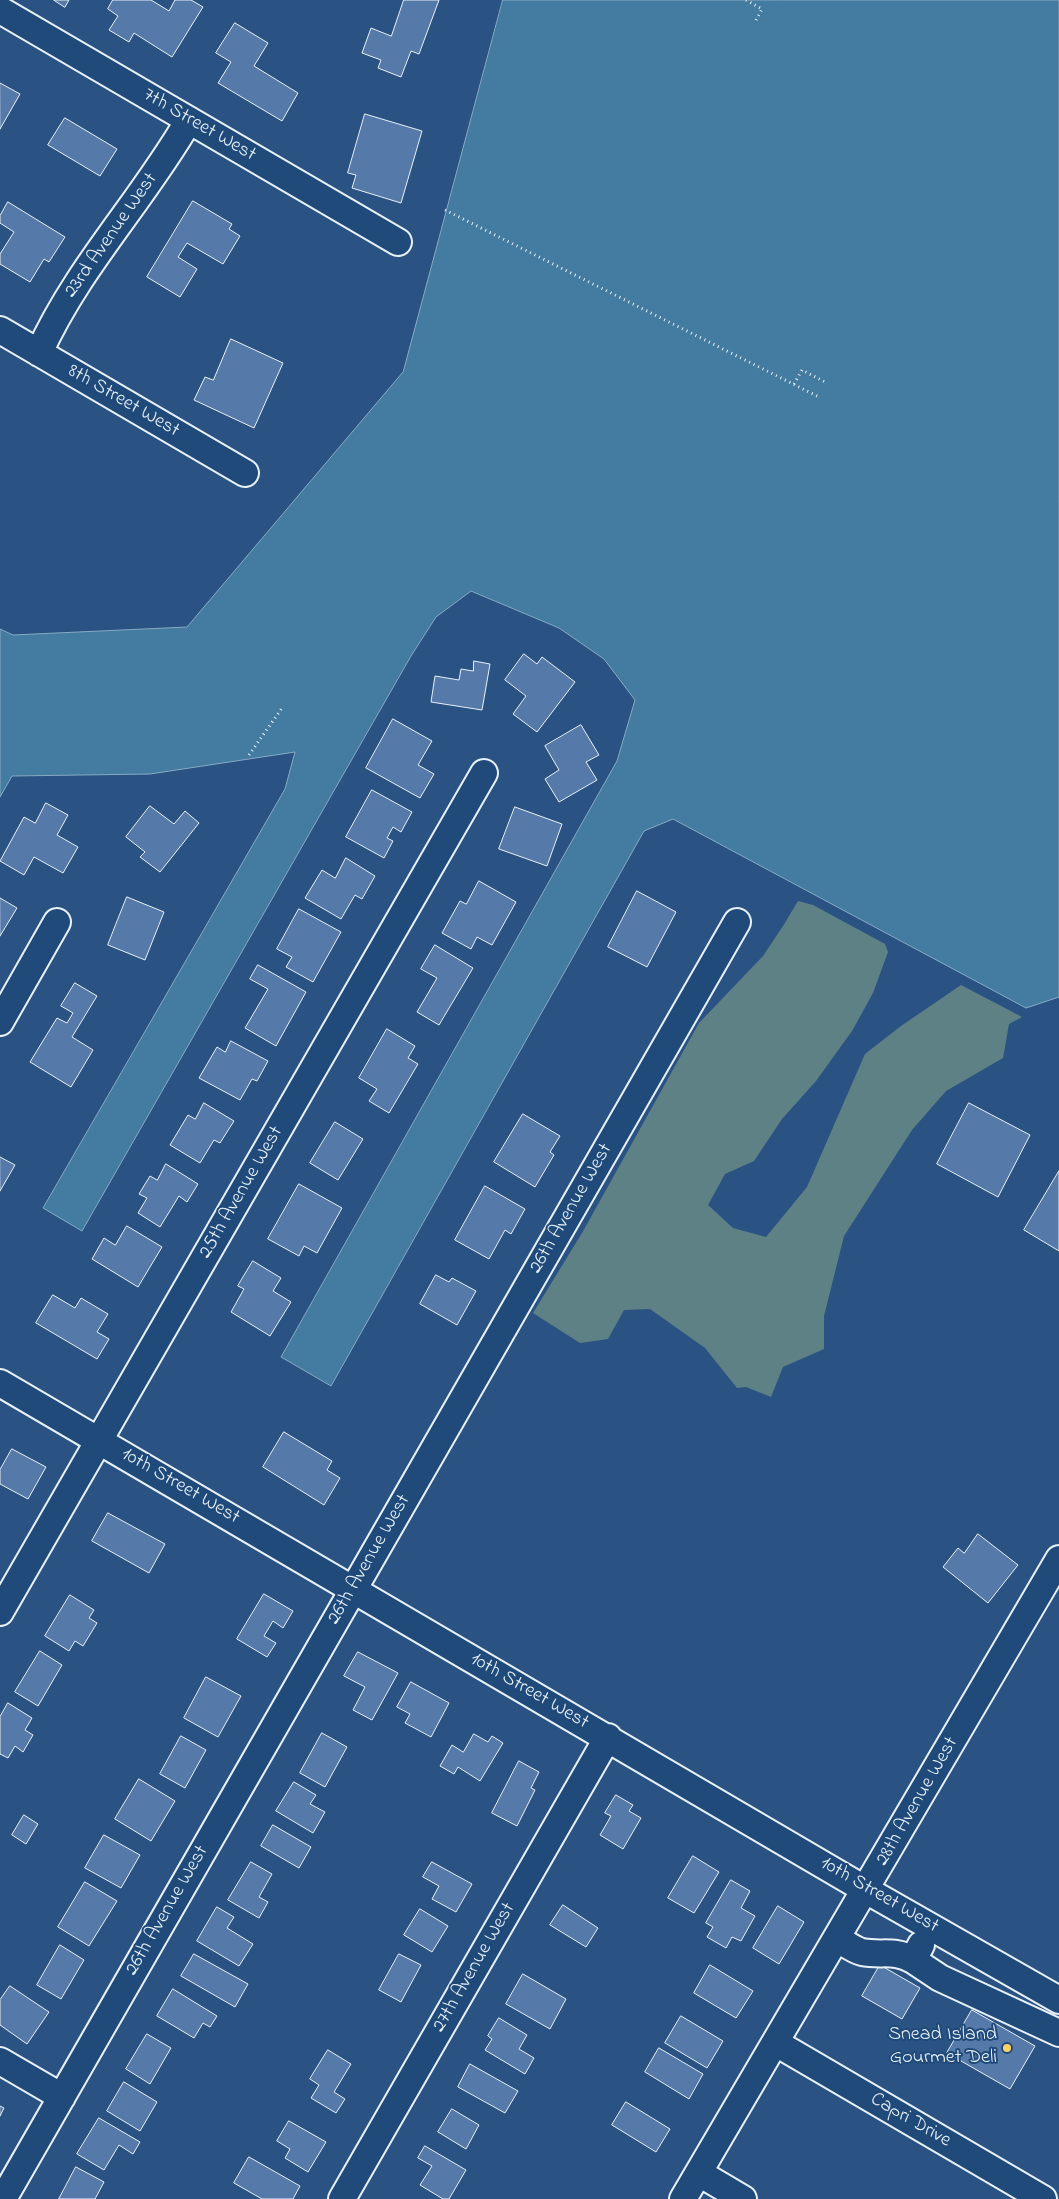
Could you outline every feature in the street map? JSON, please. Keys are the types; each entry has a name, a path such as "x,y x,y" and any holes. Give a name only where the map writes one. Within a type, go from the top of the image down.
{"street":[{"name":"7th Street West","path":"0,10 398,242"},
{"name":"23rd Avenue West","path":"39,353 53,322 75,287 167,158 189,120"},
{"name":"8th Street West","path":"0,330 246,474"},
{"name":"25th Avenue West","path":"0,1612 484,773"},
{"path":"0,1022 57,922"},
{"name":"26th Avenue West","path":"3,2199 737,922"},
{"name":"10th Street West","path":"0,1383 608,1737 866,1890 1059,2000"},
{"name":"28th Avenue West","path":"684,2199 1059,1560"},
{"name":"27th Avenue West","path":"342,2199 608,1737"},
{"path":"913,1960 932,1927"},
{"path":"838,1939 862,1951 903,1954 940,1978 1059,2033"},
{"name":"Capri Drive","path":"776,2043 1043,2199"},
{"path":"0,2061 62,2097"},
{"path":"699,2173 743,2199"}],"path":[{"path":"746,0 762,9 755,22"},
{"path":"445,210 820,397"},
{"path":"794,384 802,370 827,383"},
{"path":"248,755 282,708"}],"green space":[{"path":"798,901 813,905 885,944 888,952 873,993 852,1031 816,1081 782,1119 754,1161 725,1174 708,1205 733,1228 766,1237 807,1187 865,1054 901,1026 961,985 1022,1017 1009,1024 1003,1058 946,1091 912,1130 844,1236 824,1316 824,1349 783,1367 771,1397 746,1387 737,1388 705,1348 650,1309 624,1310 608,1339 580,1343 533,1313 582,1233 699,1023 763,956"}],"water":[{"path":"503,0 1059,0 1059,997 1026,1008 673,819 644,831 331,1386 281,1357 617,761 635,700 604,659 559,628 471,591 436,617 411,656 82,1231 43,1208 285,789 295,752 150,774 12,776 0,797 0,629 13,635 187,627 403,372"}],"building":[{"path":"54,0 69,0 65,7"},
{"path":"113,0 151,0 169,11 175,0 191,0 203,7 172,57 134,33 129,42 109,30 118,16 108,9"},
{"path":"404,0 439,0 419,54 411,51 401,77 378,68 381,60 362,53 371,28 391,36"},
{"path":"235,23 268,43 254,66 298,93 282,121 218,83 231,62 216,53"},
{"path":"0,83 20,94 0,129"},
{"path":"365,114 422,131 401,203 352,188 356,175 348,173"},
{"path":"65,118 117,149 100,176 48,145"},
{"path":"193,201 232,224 229,229 240,236 223,264 187,243 178,257 197,269 180,297 147,277"},
{"path":"8,202 65,237 49,262 44,259 30,282 0,264 0,254 14,232 0,223 0,216"},
{"path":"231,339 283,363 254,428 194,400 205,377 213,380"},
{"path":"524,654 537,664 542,657 575,682 537,732 513,714 526,696 505,680"},
{"path":"474,661 490,664 482,710 431,702 435,676 459,680 461,669 473,671"},
{"path":"393,719 432,741 418,765 434,774 420,798 366,768"},
{"path":"581,725 599,755 586,762 597,780 559,802 545,779 559,770 545,746"},
{"path":"372,790 412,812 401,832 393,827 387,838 393,841 384,858 346,837"},
{"path":"46,803 68,815 57,835 78,847 63,873 34,857 24,875 0,861 24,817 35,823"},
{"path":"150,806 174,824 185,811 199,823 160,872 140,857 145,852 126,837"},
{"path":"515,807 562,824 547,866 499,849"},
{"path":"346,858 375,876 362,899 355,895 341,919 305,898 322,870 335,878"},
{"path":"479,881 516,902 492,945 477,937 471,949 442,933 460,901 466,904"},
{"path":"637,891 676,912 647,967 608,947"},
{"path":"127,897 164,912 145,960 108,945"},
{"path":"0,898 17,908 0,936"},
{"path":"299,909 341,932 313,982 286,967 292,957 277,949"},
{"path":"435,945 473,968 439,1025 417,1012 437,978 421,969"},
{"path":"258,965 306,992 276,1046 245,1028 268,989 250,979"},
{"path":"75,983 97,996 72,1037 93,1050 71,1087 30,1062 57,1018 67,1023 73,1013 61,1006"},
{"path":"387,1029 415,1046 408,1058 418,1064 389,1113 369,1101 377,1089 359,1078"},
{"path":"231,1041 268,1061 257,1081 252,1079 240,1100 199,1078 217,1047 225,1052"},
{"path":"204,1103 234,1121 220,1143 214,1140 200,1163 170,1145 188,1115 195,1119"},
{"path":"969,1103 1030,1135 998,1197 937,1164"},
{"path":"523,1114 560,1136 550,1152 554,1155 535,1187 494,1162"},
{"path":"335,1122 363,1139 338,1180 310,1163"},
{"path":"0,1157 15,1165 0,1191"},
{"path":"166,1164 198,1184 187,1202 179,1196 160,1227 138,1213 147,1198 139,1194 150,1176 157,1180"},
{"path":"1059,1171 1059,1251 1024,1230"},
{"path":"299,1184 342,1208 317,1253 304,1246 299,1256 268,1239"},
{"path":"485,1186 525,1209 511,1234 505,1230 489,1259 455,1240"},
{"path":"127,1226 162,1247 138,1287 92,1259 104,1238 115,1245"},
{"path":"253,1261 281,1278 273,1291 291,1302 270,1336 231,1312 244,1289 238,1286"},
{"path":"436,1275 449,1282 452,1278 476,1291 457,1325 420,1304"},
{"path":"53,1295 75,1308 81,1298 108,1314 97,1332 109,1339 97,1359 36,1323"},
{"path":"284,1432 332,1461 327,1470 340,1478 324,1505 263,1467"},
{"path":"12,1449 46,1467 28,1499 0,1484 0,1470"},
{"path":"108,1513 165,1544 149,1573 92,1541"},
{"path":"978,1534 1018,1565 988,1603 943,1567 958,1548 964,1553"},
{"path":"264,1594 293,1611 283,1628 273,1621 264,1636 276,1643 267,1657 237,1639"},
{"path":"70,1595 94,1610 89,1618 97,1623 83,1646 75,1641 69,1651 45,1636"},
{"path":"40,1651 62,1665 38,1706 15,1692"},
{"path":"358,1652 398,1673 372,1720 353,1710 365,1687 344,1676"},
{"path":"206,1677 241,1696 218,1737 184,1718"},
{"path":"411,1682 449,1703 431,1737 405,1723 410,1714 397,1707"},
{"path":"8,1703 32,1718 25,1730 33,1735 23,1752 15,1746 8,1758 0,1754 0,1717"},
{"path":"322,1733 347,1747 325,1787 300,1773"},
{"path":"474,1734 488,1742 492,1736 503,1743 480,1781 458,1767 454,1774 440,1766 452,1745 463,1752"},
{"path":"181,1736 206,1750 185,1788 160,1774"},
{"path":"519,1761 539,1772 531,1788 535,1790 517,1826 492,1813"},
{"path":"139,1779 175,1801 151,1841 115,1819"},
{"path":"294,1782 316,1795 310,1804 325,1812 313,1833 276,1811"},
{"path":"616,1795 633,1805 629,1811 641,1818 623,1849 600,1835 611,1816 605,1813"},
{"path":"24,1815 38,1824 26,1844 12,1835"},
{"path":"273,1825 311,1847 299,1868 261,1846"},
{"path":"104,1835 140,1855 121,1888 85,1868"},
{"path":"693,1856 719,1872 694,1913 668,1898"},
{"path":"251,1862 272,1874 259,1897 268,1902 259,1918 228,1900"},
{"path":"432,1862 472,1884 456,1912 432,1899 439,1886 423,1877"},
{"path":"731,1880 750,1891 741,1908 755,1916 741,1941 732,1937 726,1948 707,1937 713,1927 706,1923"},
{"path":"85,1882 117,1901 89,1946 58,1927"},
{"path":"563,1905 598,1928 586,1947 550,1925"},
{"path":"778,1906 804,1922 779,1964 753,1948"},
{"path":"217,1907 234,1917 227,1928 253,1944 239,1966 197,1941"},
{"path":"420,1909 448,1926 432,1952 404,1935"},
{"path":"60,1945 84,1960 61,1999 37,1985"},
{"path":"194,1954 248,1984 235,2007 181,1976"},
{"path":"399,1954 421,1965 401,2002 379,1990"},
{"path":"710,1965 753,1991 736,2018 694,1993"},
{"path":"880,1965 920,1988 902,2019 862,1996"},
{"path":"523,1974 566,1999 550,2029 506,2004"},
{"path":"10,1986 49,2012 27,2044 0,2025 0,2000"},
{"path":"173,1989 217,2016 210,2027 203,2023 194,2038 157,2016"},
{"path":"972,2010 1035,2046 1010,2089 947,2053"},
{"path":"681,2016 723,2041 707,2068 665,2043"},
{"path":"499,2018 527,2035 519,2049 534,2058 525,2074 485,2050 492,2039 488,2036"},
{"path":"147,2034 171,2048 150,2084 126,2069"},
{"path":"659,2048 703,2074 689,2099 645,2072"},
{"path":"328,2050 351,2064 334,2092 345,2099 336,2113 311,2098 319,2085 310,2079"},
{"path":"470,2064 518,2091 505,2113 458,2087"},
{"path":"124,2082 157,2102 140,2131 107,2111"},
{"path":"626,2102 670,2129 656,2152 612,2125"},
{"path":"0,2106 4,2108 0,2116"},
{"path":"452,2109 479,2125 466,2149 438,2132"},
{"path":"99,2118 140,2142 133,2154 119,2145 104,2170 77,2154"},
{"path":"289,2121 326,2142 308,2172 285,2158 290,2149 277,2141"},
{"path":"425,2146 466,2170 449,2199 443,2199 420,2185 432,2166 418,2158"},
{"path":"249,2157 300,2186 293,2199 262,2199 234,2183"},
{"path":"76,2167 104,2182 95,2199 59,2199"}],"place":[{"name":"Snead Island Gourmet Deli","path":"1007,2048"}]}
